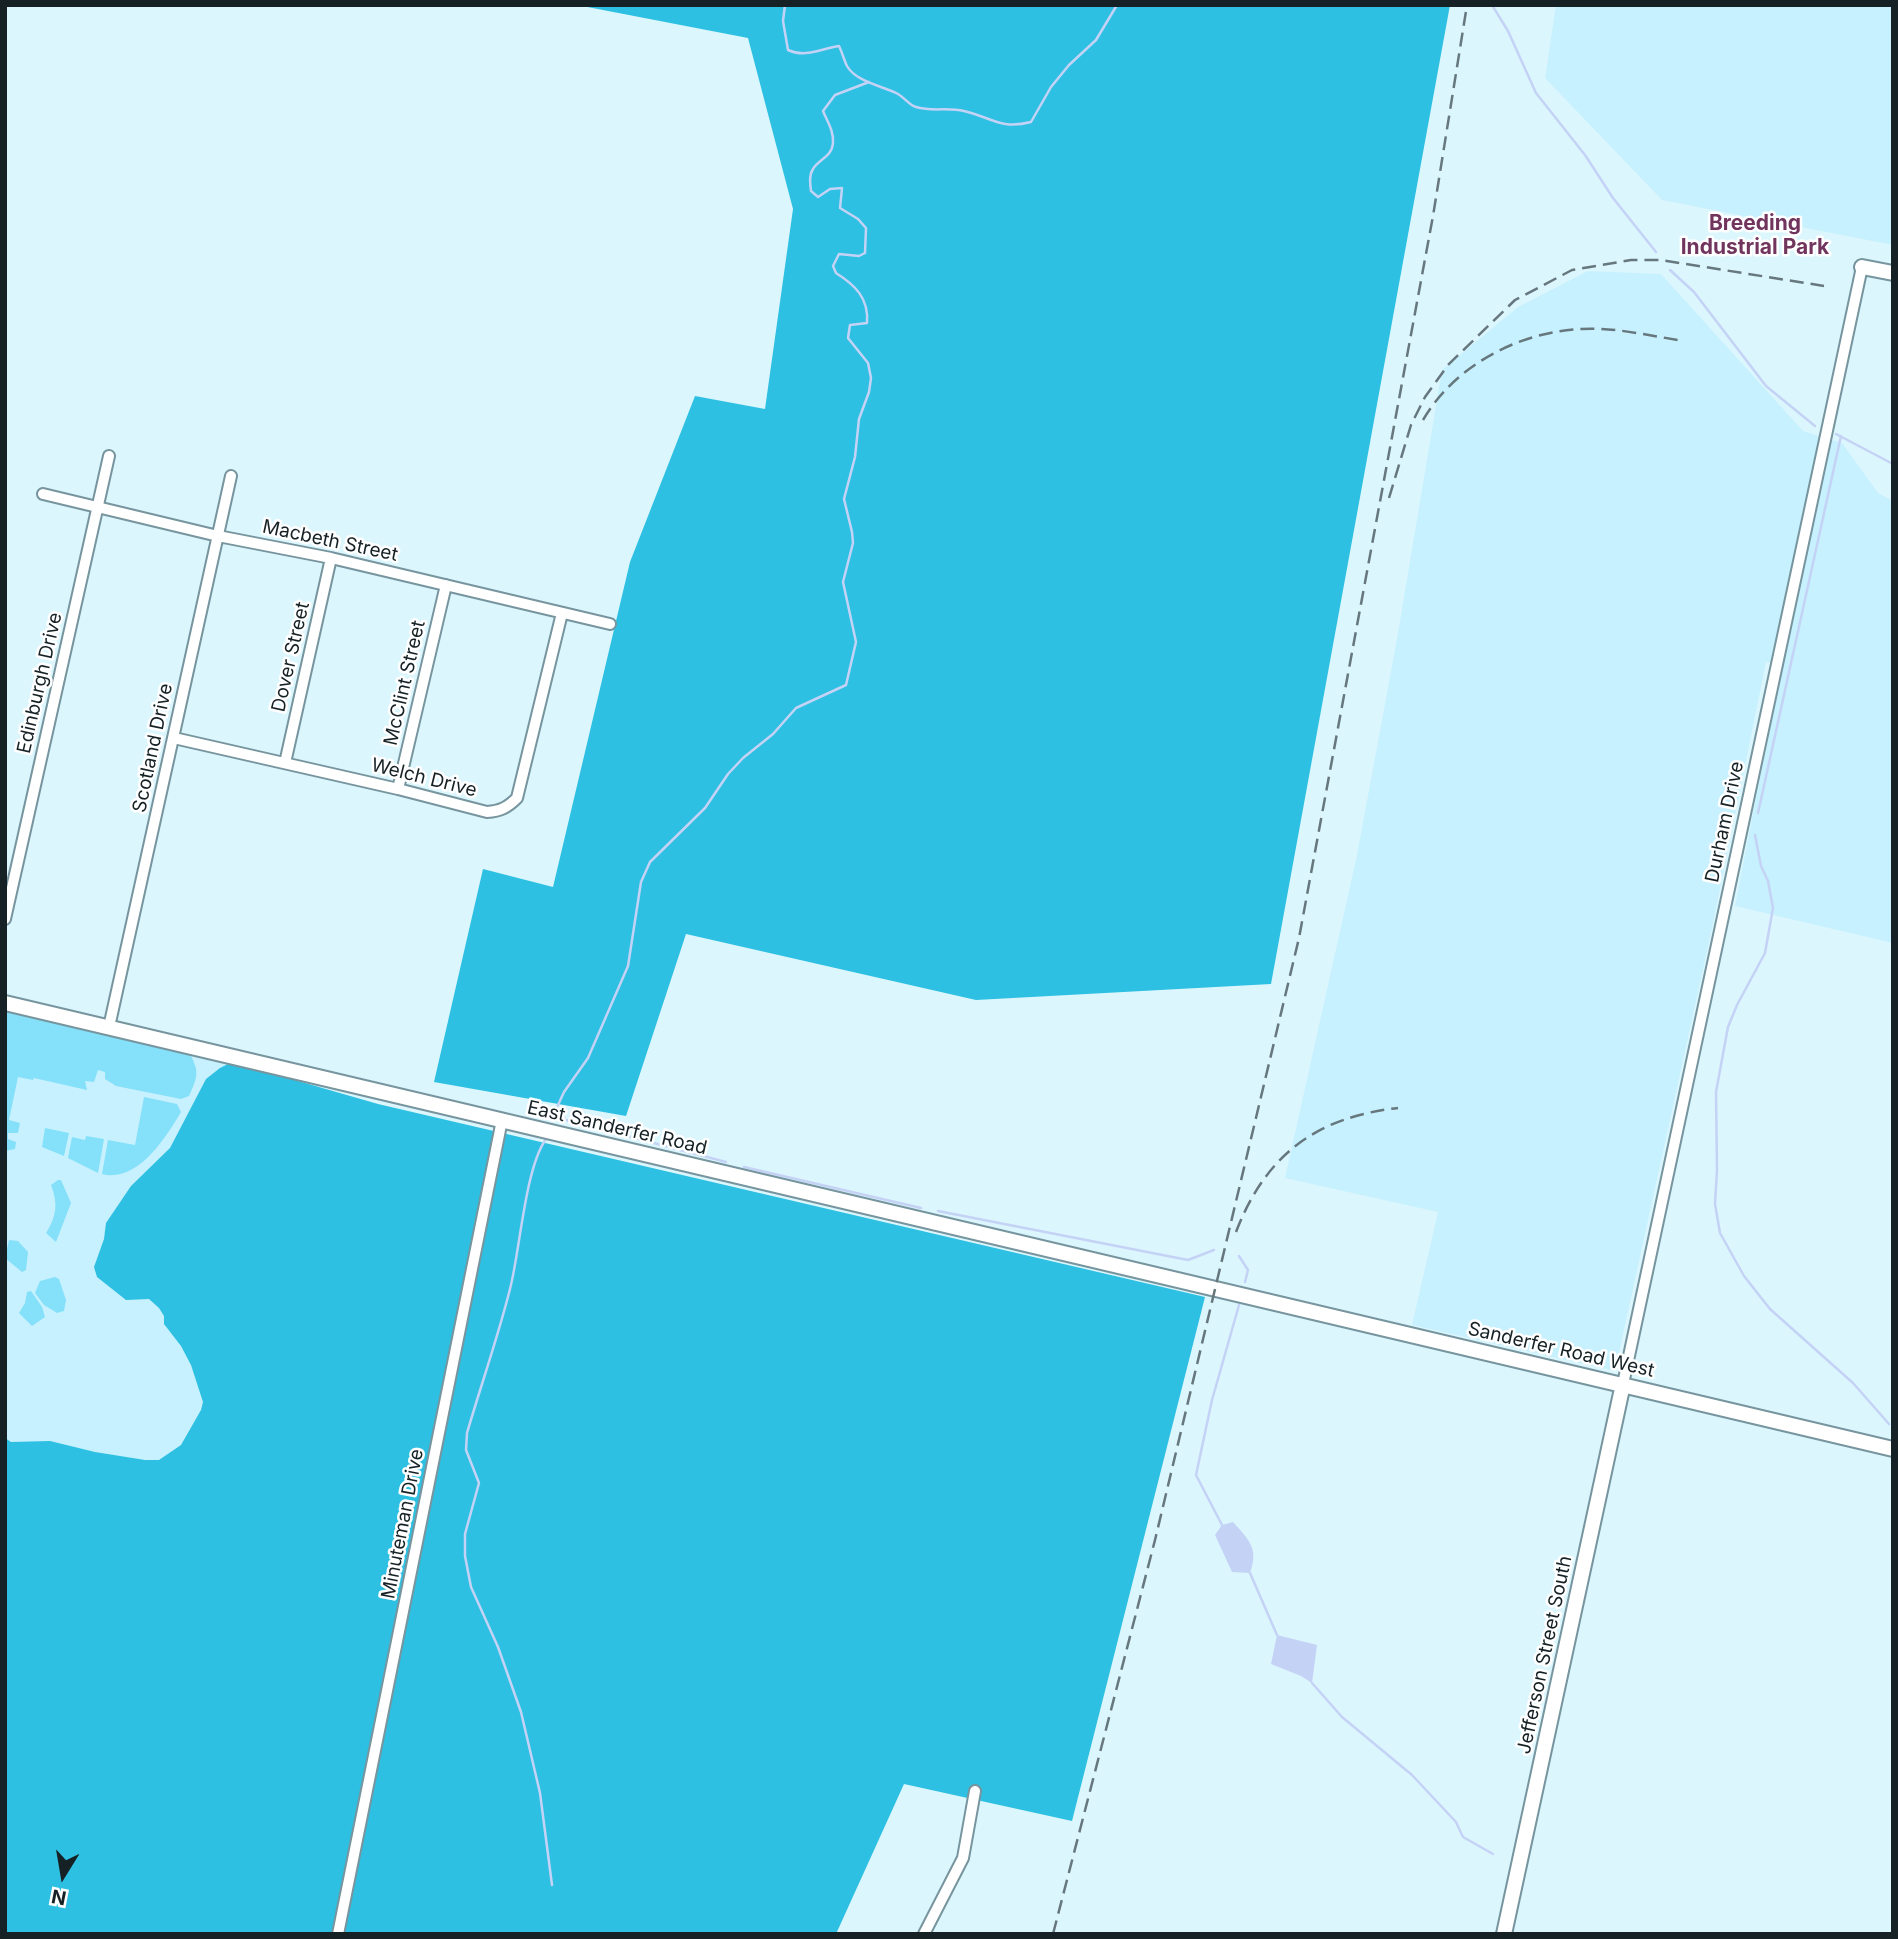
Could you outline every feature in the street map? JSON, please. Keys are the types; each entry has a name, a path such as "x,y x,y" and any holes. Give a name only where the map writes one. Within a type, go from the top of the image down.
{"street":[{"path":"1862,267 1893,273"},
{"name":"Durham Drive","path":"1623,1384 1862,267"},
{"name":"Edinburgh Drive","path":"5,919 108,456"},
{"name":"Scotland Drive","path":"109,1027 231,476"},
{"name":"Macbeth Street","path":"43,494 218,536 446,584 610,624"},
{"name":"Dover Street","path":"285,763 331,558"},
{"name":"McClint Street","path":"398,789 446,584"},
{"name":"Welch Drive","path":"174,738 486,812 499,811 509,807 517,798 562,613"},
{"name":"East Sanderfer Road","path":"5,1003 1220,1289"},
{"name":"Minuteman Drive","path":"338,1934 502,1121"},
{"name":"Sanderfer Road West","path":"1220,1289 1893,1449"},
{"name":"Jefferson Street South","path":"1504,1934 1623,1384"},
{"path":"924,1934 963,1858 975,1791"}],"shaded area":[{"path":"577,5 1450,5 1271,984 976,1000 686,934 626,1116 434,1082 483,869 553,887 630,562 695,396 765,409 793,209 748,38"},
{"path":"1556,5 1893,5 1893,245 1662,200 1545,78"},
{"path":"1588,271 1661,274 1803,431 1842,443 1878,493 1893,501 1893,943 1735,906 1782,664 1766,662 1712,928 1615,1371 1412,1325 1438,1212 1285,1178 1357,855 1397,639 1442,370 1518,307"},
{"path":"5,1006 190,1050 378,1104 280,1541 5,1483"},
{"path":"5,1006 188,1051 196,1074 189,1096 181,1099 116,1086 105,1079 105,1072 98,1070 94,1082 85,1081 87,1090 18,1077 9,1120 20,1123 18,1133 8,1133 8,1139 16,1142 15,1149 5,1151"},
{"path":"232,1062 378,1104 1205,1297 1072,1821 904,1784 836,1934 5,1934 5,1438 11,1442 50,1441 145,1460 159,1460 181,1445 203,1402 191,1365 164,1324 164,1316 159,1308 149,1299 126,1300 97,1277 94,1267 104,1239 106,1223 131,1186 170,1148 206,1079"},
{"path":"144,1097 177,1104 181,1112 158,1146 138,1165 115,1175 102,1174 108,1140 135,1145"},
{"path":"45,1128 69,1133 64,1156 42,1147"},
{"path":"86,1136 104,1139 98,1173 68,1158 72,1137 85,1140"},
{"path":"61,1180 71,1203 56,1242 46,1233 55,1209 51,1185"},
{"path":"9,1240 18,1241 28,1252 26,1270 22,1272 5,1258"},
{"path":"55,1277 59,1279 66,1300 64,1311 57,1313 44,1305 35,1293 40,1281"},
{"path":"31,1291 45,1317 32,1326 19,1313 27,1292"},
{"path":"1233,1522 1248,1539 1253,1551 1250,1573 1232,1572 1215,1535 1222,1525"},
{"path":"1277,1635 1317,1645 1312,1683 1271,1664"}],"waterway":[{"path":"785,5 783,21 788,50 807,53 839,46 847,66 857,76 898,94 914,106 964,111 1003,124 1031,122 1051,87 1069,65 1096,40 1117,5"},
{"path":"1492,5 1508,31 1536,93 1656,252"},
{"path":"553,1116 564,1092 588,1058 628,966 641,882 650,862 705,808 728,774 743,758 773,734 796,708 846,685 856,642 843,582 853,543 844,499 855,457 859,419 871,378 868,363 848,338 850,325 867,323 866,306 859,293 836,273 833,266 839,254 859,256 865,253 866,228 858,219 840,208 842,188 830,189 818,197 811,191 810,179 813,169 828,155 833,143 823,111 835,95 869,82"},
{"path":"1670,270 1694,292 1766,386 1815,426"},
{"path":"1836,434 1893,464"},
{"path":"1758,813 1841,436"},
{"path":"1755,835 1773,908 1765,953 1728,1027 1716,1092 1715,1204 1720,1233 1744,1276 1770,1309 1853,1383 1889,1424"},
{"path":"554,1110 566,1120 726,1162"},
{"path":"546,1139 533,1169 514,1273 467,1433 466,1450 479,1483 465,1534 465,1556 471,1587 498,1647 521,1712 540,1793 552,1885"},
{"path":"744,1167 921,1208"},
{"path":"938,1211 1188,1260 1214,1250"},
{"path":"1239,1256 1248,1270 1245,1282"},
{"path":"1222,1525 1196,1475 1212,1400 1239,1305"},
{"path":"1250,1573 1277,1635"},
{"path":"1312,1683 1342,1717 1412,1775 1456,1822 1463,1837 1493,1854"}],"railway":[{"path":"1053,1934 1155,1540 1299,938 1433,216 1467,5"},
{"path":"1389,498 1411,425 1425,397 1448,365 1515,300 1572,270 1631,260 1661,260 1824,286"},
{"path":"1423,420 1436,400 1471,368 1491,355 1535,337 1581,329 1605,329 1678,340"},
{"path":"1236,1232 1263,1181 1279,1161 1298,1144 1343,1120 1398,1108"}],"district":[{"name":"Breeding Industrial Park","path":"1755,236"}]}
